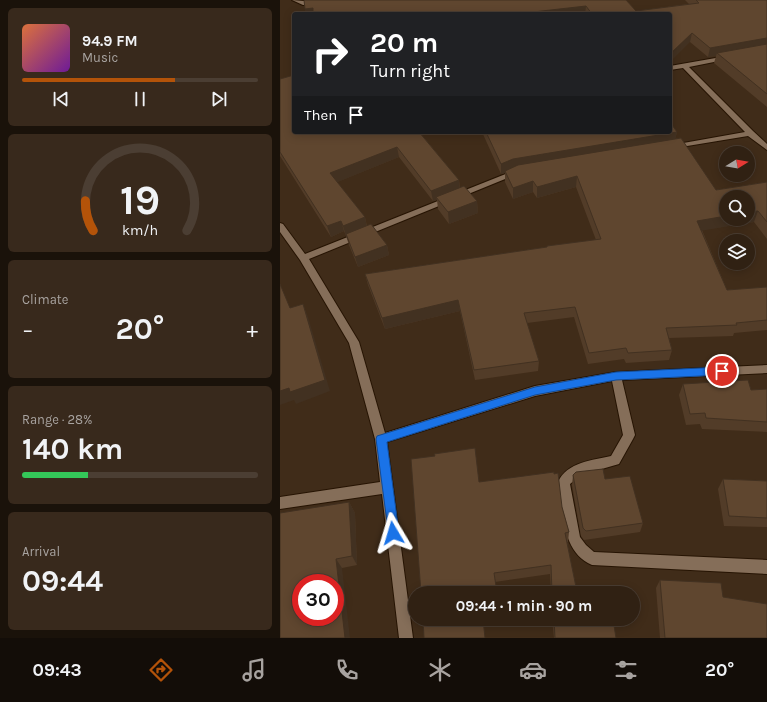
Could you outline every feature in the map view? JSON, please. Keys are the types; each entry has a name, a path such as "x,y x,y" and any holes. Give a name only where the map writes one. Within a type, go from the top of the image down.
{"street":[{"path":"295,0 303,3 336,0"},
{"path":"672,68 737,56"},
{"path":"685,66 750,133 767,148"},
{"path":"664,148 750,133"},
{"path":"303,258 516,173 524,172"},
{"path":"280,226 303,258 354,342 381,439 406,638"},
{"path":"381,439 535,391 616,376 767,369"},
{"path":"616,376 629,435 615,460 577,470 564,482 574,539 580,550 592,558 767,567"},
{"path":"280,503 388,488"}],"building":[{"path":"304,0 626,0 636,11 699,3 696,0 767,0 767,38 710,48 692,33 672,52 672,12 590,12 586,6 533,12 313,12 313,8 305,9"},
{"path":"767,44 767,94 717,53"},
{"path":"292,76 292,134 421,134 459,180 431,191 397,147 330,173 365,217 343,226 341,221 327,226 280,152 280,79"},
{"path":"672,125 677,132 672,133"},
{"path":"487,134 665,134 513,159 501,164"},
{"path":"681,138 716,190 767,182 767,222 758,211 755,211 755,190 719,190 719,217 697,221 727,290 767,287 767,320 736,323 737,325 666,328 672,350 628,353 626,348 589,353 575,307 524,313 539,361 474,370 458,300 382,318 365,274 601,239 577,176 537,187 533,181 513,188 505,171 518,165"},
{"path":"464,186 477,201 448,212 436,197"},
{"path":"371,224 387,245 355,257 346,234"},
{"path":"280,284 290,308 303,304 325,380 290,392 289,388 280,391"},
{"path":"748,380 751,390 767,389 767,422 706,418 705,413 690,414 683,384"},
{"path":"475,448 479,482 554,472 554,474 558,473 562,507 569,532 565,533 576,586 552,586 551,565 494,573 496,586 420,586 411,459 435,456 434,454"},
{"path":"603,469 605,479 630,476 643,523 586,531 583,528 573,475 576,472"},
{"path":"723,479 767,481 767,518 729,516"},
{"path":"349,502 352,556 336,559 338,574 292,574 292,626 344,626 345,638 280,638 280,513"},
{"path":"660,580 721,583 723,597 767,604 767,638 665,638"},
{"path":"423,626 484,626 485,638 424,638"},
{"path":"554,626 614,626 616,638 555,638"}],"route":[{"path":"393,533 381,439 535,391 616,376 722,371"}]}
